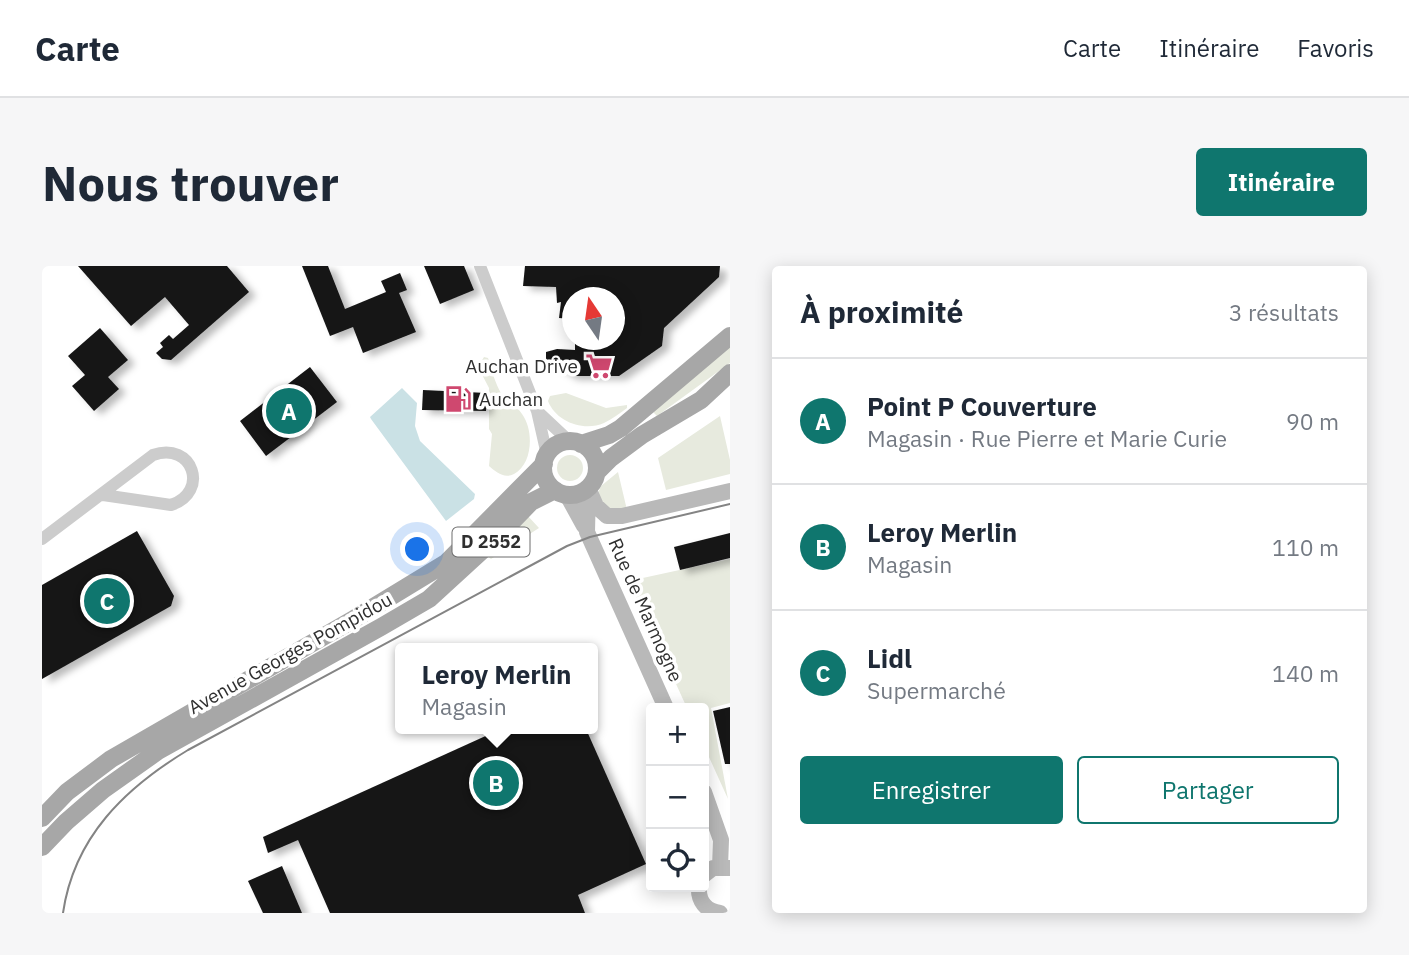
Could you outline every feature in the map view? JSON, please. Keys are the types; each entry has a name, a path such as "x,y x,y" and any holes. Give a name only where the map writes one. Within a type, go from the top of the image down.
{"main road":[{"path":"730,336 621,428 609,435 554,447 545,460 546,478 561,492 583,492 611,458 642,435 701,400 730,373"},
{"path":"575,443 592,452 597,465 592,480"},
{"name":"Avenue Georges Pompidou","path":"42,818 67,792 111,759 365,613 446,563 545,460"},
{"name":"Avenue Georges Pompidou","path":"42,848 66,822 103,790 158,751 429,599 531,502 561,492"}],"street":[{"path":"480,266 537,411 545,460"},
{"path":"537,411 575,443"},
{"path":"42,539 153,455 162,452 179,454 189,463 193,475 190,491 179,502 171,505 103,495"},
{"path":"592,480 596,506 607,516 632,514 730,491"},
{"name":"Rue de Marmogne","path":"592,480 587,532 664,703"},
{"path":"561,492 587,532"},
{"path":"709,803 725,838 725,867"},
{"path":"699,892 699,897 713,912 730,912"}],"shaded area":[{"path":"730,346 730,363 657,416 653,412"},
{"path":"484,357 488,358 502,395 520,411 526,421 530,437 525,463 514,474 507,476 489,466 492,434 489,429 489,388 478,367"},
{"path":"566,393 606,408 627,405 627,408 604,423 580,426 557,415 548,401 550,396"},
{"path":"720,416 730,460 730,474 666,490 658,458"},
{"path":"570,455 579,459 583,468 579,477 570,481 561,477 557,468 561,459"},
{"path":"618,472 627,510 612,513 597,495 601,486"},
{"path":"527,515 539,528 491,559 487,556"},
{"path":"730,559 730,703 711,708 728,799 709,757 709,703 685,703 629,581"}],"water":[{"path":"402,388 417,403 415,426 420,441 475,494 474,499 446,521 370,417"}],"building":[{"path":"78,266 227,266 249,292 171,360 162,359 156,353 163,347 160,343 169,335 173,339 189,325 165,297 131,326"},
{"path":"302,266 328,266 345,309 386,292 381,281 400,273 407,290 399,293 416,332 363,353 353,327 330,336"},
{"path":"424,266 464,266 474,290 440,304"},
{"path":"525,266 720,266 719,277 664,328 662,346 619,376 571,376 546,360 546,352 557,349 625,350 625,287 562,287 562,318 559,318 561,302 557,303 556,287 523,286"},
{"path":"100,328 128,360 108,377 119,389 94,411 72,386 85,375 68,356"},
{"path":"310,367 337,402 266,456 240,421"},
{"path":"423,390 487,393 486,411 422,410"},
{"path":"137,531 174,596 171,606 42,679 42,585"},
{"path":"730,533 730,558 680,570 674,547"},
{"path":"730,707 730,764 725,764 713,711"},
{"path":"490,734 588,734 646,864 578,895 585,913 330,913 298,840 268,853 263,837"},
{"path":"282,866 302,913 263,913 248,881"}],"tram line":[{"path":"63,913 78,861 106,817 143,781 188,750 567,546 590,537 730,504"}],"place":[{"name":"Auchan Drive","path":"599,366"},
{"name":"Auchan","path":"458,399"},
{"name":"Point P Couverture","path":"289,411"},
{"name":"Lidl","path":"107,601"},
{"name":"Leroy Merlin","path":"496,783"}]}
